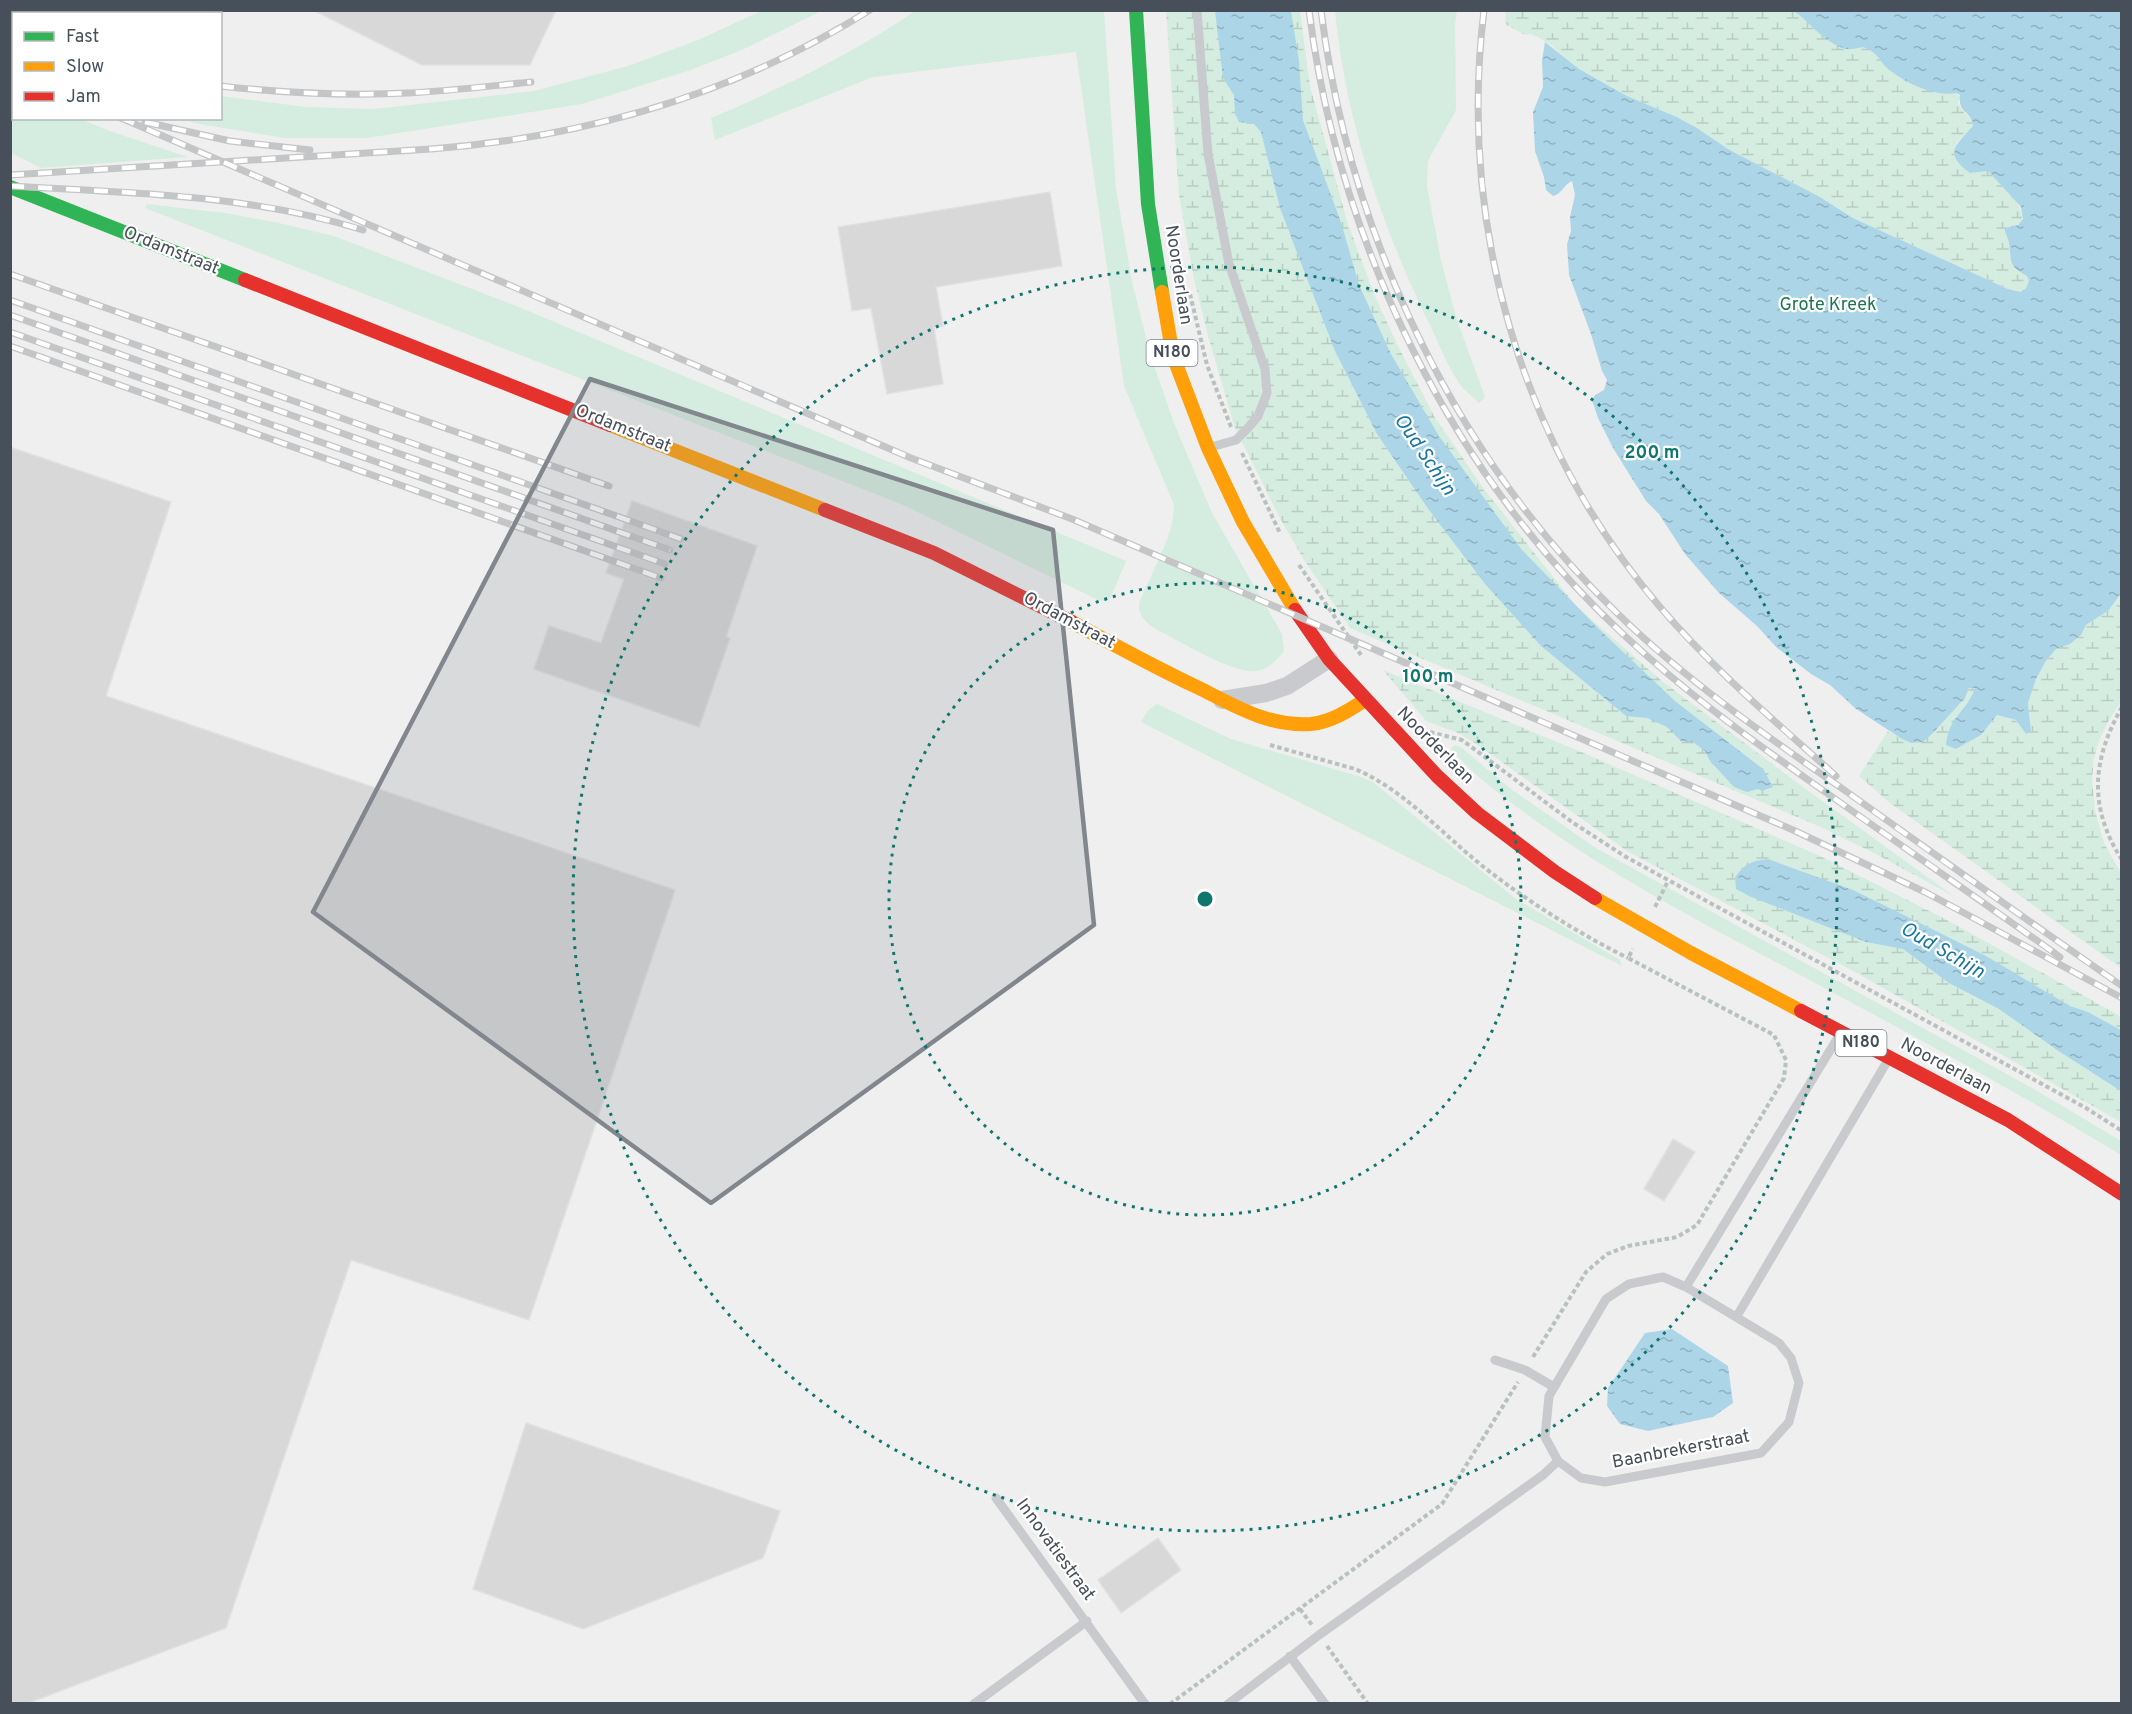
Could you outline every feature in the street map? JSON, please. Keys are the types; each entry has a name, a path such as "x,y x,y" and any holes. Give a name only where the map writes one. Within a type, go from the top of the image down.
{"main road":[{"name":"Noorderlaan","path":"1136,10 1148,204 1173,356 1208,448 1243,522 1267,566 1329,659 1431,769 1477,813 1555,872 1645,927 2008,1120 2121,1194"},
{"name":"Ordamstraat","path":"10,187 934,553 1252,715 1275,721 1303,724 1326,722 1343,715 1365,700"}],"street":[{"path":"1222,700 1266,693 1287,686 1329,659"}],"lane":[{"path":"1197,10 1208,154 1228,264 1265,369 1267,393 1258,416 1236,440 1208,448"},
{"path":"1686,1287 1841,1032"},
{"path":"1737,1316 1889,1058"},
{"name":"Baanbrekerstraat","path":"1663,1277 1686,1287 1737,1316 1779,1343 1791,1358 1799,1383 1789,1422 1761,1453 1605,1482 1581,1478 1558,1461 1545,1437 1549,1396 1606,1299 1629,1284 1663,1277"},
{"path":"1495,1360 1525,1370 1554,1387"},
{"path":"1228,1704 1290,1656 1543,1475 1558,1461"},
{"name":"Innovatiestraat","path":"996,1498 1145,1704"},
{"name":"Innovatiestraat","path":"974,1704 1087,1621"},
{"path":"1290,1656 1325,1704"}],"path":[{"path":"1189,290 1207,365 1236,440 1281,534"},
{"path":"1295,560 1368,664"},
{"path":"2121,707 2108,732 2097,779 2109,840 2121,860"},
{"path":"1428,731 1462,740 1572,822 1626,857 2086,1108 2121,1131"},
{"path":"1170,1704 1442,1504 1586,1272 1607,1254 1628,1246 1677,1237 1697,1225 1784,1078 1786,1060 1774,1035 1594,941 1537,905 1486,869 1397,795 1368,774 1260,742"},
{"path":"1628,958 1668,881"},
{"path":"1300,1609 1368,1704"}],"highlighted area":[{"path":"590,379 1053,530 1094,925 711,1203 313,912"}],"green space":[{"path":"1506,10 1794,11 1850,50 1868,48 1888,68 1911,83 1940,92 1957,92 1961,98 1959,105 1973,126 1956,143 1970,173 1988,170 2011,194 2020,209 2022,216 2020,223 2004,229 2013,266 2027,276 2029,281 2026,288 2021,292 2008,289 1853,218 1820,197 1728,149 1677,117 1627,96 1579,69 1538,37 1525,35 1505,24"},
{"path":"761,11 821,11 742,50 688,71 582,104 367,138 285,138 184,120 222,120 222,96 306,107 374,109 534,91 628,66 698,40"},
{"path":"915,11 1104,11 1116,188 1132,282 1150,354 1174,423 1212,513 1282,634 1284,651 1268,667 1254,671 1244,670 1219,662 1157,630 1145,621 1140,612 1141,598 1169,535 1174,505 1124,386 1076,52 873,77 715,140 711,118 816,69 867,42"},
{"path":"1166,11 1300,11 1310,86 1347,221 1374,294 1434,416 1484,489 1576,606 1662,681 1955,897 1874,853 1816,825 1350,628 1304,560 1281,520 1235,428 1194,279 1179,195"},
{"path":"1335,11 1457,11 1455,24 1456,110 1428,161 1427,186 1441,260 1456,317 1485,397 1479,403 1457,380 1448,364 1408,279 1379,204 1366,166 1347,89"},
{"path":"10,86 12,87 12,120 83,120 188,157 41,168 11,153"},
{"path":"147,204 225,213 334,236 514,305 1126,561 1111,597 1106,601 1098,600 901,504 145,208"},
{"path":"2121,593 2121,702 2099,741 2094,758 2092,779 2095,810 2104,843 2121,873 2121,968 1890,803 1859,776 1888,731 1902,739 1933,733 1965,698 1969,688 1976,688 1969,701 1954,719 1956,749 1981,735 1997,715 2016,720 2026,734 2030,719 2028,703 2036,679 2046,661 2056,649 2070,644 2081,635 2086,625 2109,610"},
{"path":"1383,670 1579,751 1820,856 1945,919 2115,1013 2121,1017 2121,1122 1853,971 1627,851 1475,743 1458,733 1426,721"},
{"path":"1157,704 1231,739 1373,782 1516,899 1620,960 1622,966 1141,722 1148,710"},
{"path":"1455,745 1462,748 1511,789 1596,848 2034,1089 2121,1141 2121,1155 1948,1055 1620,876 1562,839 1501,795 1460,758 1451,748"}],"water":[{"name":"Oud Schijn","path":"1215,11 1291,11 1299,61 1303,120 1341,222 1359,285 1391,354 1439,436 1522,550 1601,631 1675,701 1763,769 1773,787 1762,791 1758,789 1747,792 1734,787 1710,761 1705,751 1693,742 1681,741 1667,727 1647,718 1626,716 1541,646 1485,584 1429,510 1377,434 1335,351 1280,208 1261,132 1254,124 1239,122 1235,114 1234,95 1223,78"},
{"name":"Grote Kreek","path":"1794,11 2121,11 2121,593 2109,610 2086,625 2081,635 2070,644 2056,649 2046,661 2036,679 2028,703 2031,731 2026,734 2016,720 1997,715 1981,735 1956,749 1946,745 1954,720 1975,688 1969,688 1965,698 1923,742 1911,743 1902,739 1856,709 1830,685 1811,674 1776,647 1757,626 1719,593 1685,554 1659,514 1646,501 1613,448 1592,400 1595,395 1604,390 1607,380 1569,275 1567,244 1571,231 1570,217 1575,195 1572,181 1553,196 1546,190 1535,151 1533,112 1543,87 1542,60 1545,42 1579,69 1627,96 1677,117 1728,149 1820,197 1853,218 2008,289 2021,292 2026,288 2029,281 2027,276 2013,266 2004,228 2018,225 2023,219 2021,207 1988,171 1970,173 1956,160 1955,149 1973,126 1969,116 1962,109 1960,95 1930,91 1912,84 1888,69 1868,49 1846,49 1831,42"},
{"name":"Oud Schijn","path":"1768,859 1853,890 1986,956 2070,1006 2088,1012 2119,1029 2122,1031 2121,1091 1999,1009 1949,983 1903,949 1866,942 1736,889 1735,877 1742,869 1753,862"},
{"path":"1672,1329 1728,1366 1733,1403 1713,1417 1648,1431 1620,1424 1607,1406 1608,1388 1645,1333"}],"building":[{"path":"313,10 556,10 530,65 422,65"},
{"path":"1050,192 1062,266 936,287 943,326 934,327 943,384 887,394 871,308 852,311 838,227"},
{"path":"10,447 171,502 106,696 675,890 529,1320 351,1260 226,1628 26,1704 10,1704"},
{"path":"632,501 757,546 726,637 730,638 699,727 534,669 549,626 601,643 624,579 606,573"},
{"path":"1673,1139 1695,1152 1664,1201 1644,1189"},
{"path":"526,1423 780,1511 763,1558 583,1629 473,1589"},
{"path":"1158,1538 1181,1570 1121,1613 1098,1580"}],"railway":[{"path":"10,175 431,149 547,134 603,122 714,87 767,65 870,10"},
{"path":"1309,10 1324,97 1346,183 1376,268 1413,350 1456,429 1506,503 1562,572 1624,635 1675,680 1783,762 2060,957"},
{"path":"1321,10 1335,94 1356,177 1384,259 1419,338 1460,413 1507,485 1560,552 1618,614 1700,686 1788,751 2122,986"},
{"path":"1484,10 1478,90 1481,170 1491,250 1510,327 1536,402 1570,475 1611,543 1660,607 1723,673 1836,776"},
{"path":"222,86 291,92 384,94 531,82"},
{"path":"126,120 911,458 1072,519 1793,830 1927,893 2122,998"},
{"path":"145,122 230,141 310,150"},
{"path":"10,186 188,197 232,202 319,218 363,230"},
{"path":"10,274 609,486"},
{"path":"10,300 681,539"},
{"path":"10,315 670,550"},
{"path":"10,332 665,564"},
{"path":"10,346 661,578"}],"traffic: fast":[{"path":"1136,10 1148,204 1162,292"},
{"path":"10,187 245,280"}],"traffic: slow":[{"path":"1162,292 1173,356 1208,448 1243,522 1295,610"},
{"path":"610,425 825,510"},
{"path":"1072,622 1239,708 1267,719 1296,724 1318,723 1339,715 1365,700"},
{"path":"1595,898 1691,953 1801,1011"}],"traffic: jam":[{"path":"245,280 610,425"},
{"path":"825,510 934,553 1072,622"},
{"path":"1295,610 1329,659 1437,776 1477,813 1555,872 1595,898"},
{"path":"1801,1011 2008,1120 2122,1194"}]}
